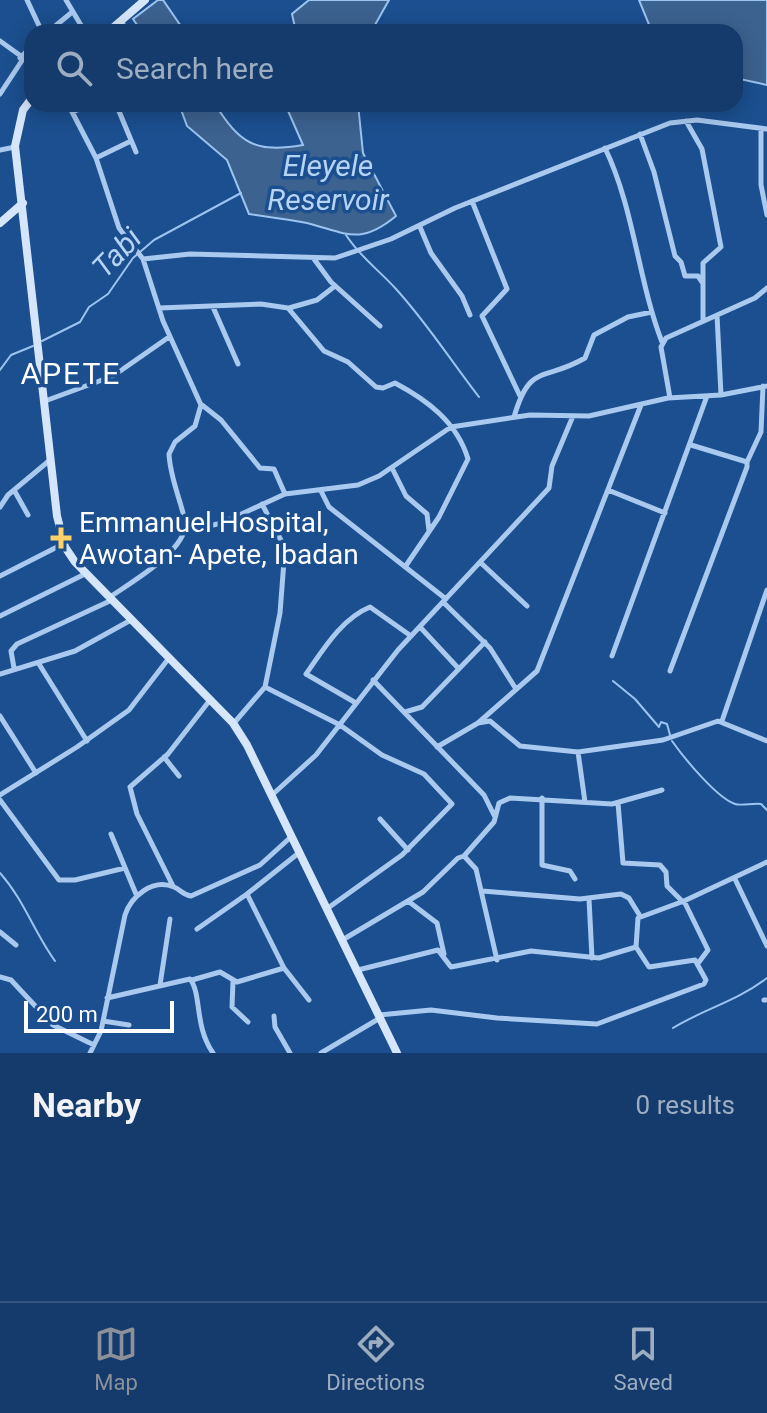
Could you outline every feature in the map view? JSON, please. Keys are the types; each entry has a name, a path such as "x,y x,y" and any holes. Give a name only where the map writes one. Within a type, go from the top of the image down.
{"main road":[{"path":"117,24 145,0"},
{"path":"24,109 15,147 50,460 64,544 87,573 233,723 344,939 393,1052"},
{"path":"0,223 23,203"}],"street":[{"path":"27,0 40,24"},
{"path":"66,0 79,24"},
{"path":"56,24 71,13"},
{"path":"0,41 24,60"},
{"path":"0,94 24,55"},
{"path":"73,112 96,158 119,228 140,255 169,337 201,405 221,420 260,468 274,469 285,494"},
{"path":"119,112 136,152"},
{"path":"140,255 335,258 420,227 472,201 640,134 670,123 686,121 764,128 767,215"},
{"path":"686,121 702,149 721,247 720,251 704,261 703,320"},
{"path":"640,134 654,172 675,256 681,262 685,276 698,276 703,283"},
{"path":"96,158 131,141"},
{"path":"0,150 15,147"},
{"path":"605,148 621,181 632,241 641,256 652,312 662,342 670,398"},
{"path":"472,201 507,289 482,316 520,396"},
{"path":"420,227 431,253 462,296 470,315"},
{"path":"314,259 335,286 380,326"},
{"path":"159,308 261,304 288,308 317,300 335,286"},
{"path":"662,342 755,298 767,287"},
{"path":"213,306 238,364"},
{"path":"288,308 324,351 348,362 376,387 383,388 395,383 424,399 451,427 468,459 429,532 405,567"},
{"path":"514,417 520,396 534,377 585,358 594,335 628,317 652,312"},
{"path":"717,315 721,395"},
{"path":"44,401 113,376 169,337"},
{"path":"14,668 11,651 17,644 111,598 161,561 186,531 222,523 285,494 358,485 392,468 451,427 514,417 610,413 670,398 721,395 765,386 761,432 747,462 670,671"},
{"path":"612,656 707,396"},
{"path":"186,531 169,454 175,442 195,426 201,405"},
{"path":"437,747 478,723 532,678 541,665 641,405"},
{"path":"272,795 302,770 411,636 549,488 552,466 573,416"},
{"path":"691,445 747,462"},
{"path":"1,505 50,460"},
{"path":"392,468 406,496 427,514 429,532"},
{"path":"14,490 28,515"},
{"path":"608,490 665,513"},
{"path":"321,491 329,507 445,601 485,642 516,689"},
{"path":"233,723 265,687 280,613 285,552 262,504"},
{"path":"0,576 64,544"},
{"path":"481,563 527,606"},
{"path":"0,616 87,573"},
{"path":"722,721 767,590"},
{"path":"356,703 306,674 325,646 343,626 370,607 411,636"},
{"path":"0,674 75,651 131,619"},
{"path":"420,627 459,669"},
{"path":"405,712 422,707 485,642"},
{"path":"125,868 75,880 59,880 0,798 129,710 169,658"},
{"path":"39,664 87,741"},
{"path":"373,680 484,795 495,818"},
{"path":"265,687 340,725 382,755 424,774 451,801 450,810 408,850 328,908"},
{"path":"210,700 164,757 132,783 130,792 137,814 173,886 186,897 199,893 260,865 292,835"},
{"path":"0,716 36,773"},
{"path":"478,723 496,724 520,746 578,752 663,740 722,721 753,738 767,741"},
{"path":"578,752 585,802"},
{"path":"164,757 179,776"},
{"path":"344,939 423,892 458,858 464,856 495,818 498,805 503,800 542,798 618,803 662,790"},
{"path":"542,798 542,865 570,871 575,879"},
{"path":"321,1053 380,1016 431,1010 497,1018 597,1024 704,984 699,963 708,950 684,902 667,886 666,872 660,865 623,863 618,803"},
{"path":"380,819 408,850"},
{"path":"111,834 136,894"},
{"path":"197,929 300,852"},
{"path":"464,856 474,864 497,960"},
{"path":"640,916 684,902 767,863"},
{"path":"735,879 767,946"},
{"path":"90,1053 103,1021 125,915 136,894 160,886 173,886"},
{"path":"482,891 589,898 625,895 640,916 636,947 652,968 688,959 699,963"},
{"path":"247,894 284,968 309,1000"},
{"path":"589,898 592,958"},
{"path":"408,901 437,923 444,955"},
{"path":"160,985 170,919"},
{"path":"0,932 16,945"},
{"path":"358,970 440,950 451,967 531,951 592,958 636,947"},
{"path":"107,998 220,972 233,981 284,968"},
{"path":"0,977 11,980 53,1025 94,1045"},
{"path":"192,980 199,1028 213,1053"},
{"path":"233,981 232,1007 248,1022"},
{"path":"274,1016 275,1027 290,1053"},
{"path":"103,1021 129,1025"}],"water":[{"path":"158,0 163,0 180,24 136,24 133,19"},
{"path":"309,0 389,0 376,24 294,24 292,14"},
{"path":"639,0 767,0 767,85 743,80 743,24 649,24"},
{"name":"Eleyele Reservoir","path":"182,112 220,112 241,137 250,142 273,148 286,147 303,145 289,112 359,112 363,153 396,216 372,231 353,234 249,214 227,160 187,126"}],"waterway":[{"name":"Tabi","path":"42,341 80,322 89,307 108,294 133,258 154,240 241,193"},
{"path":"346,235 407,302 479,397"},
{"name":"Tabi","path":"0,370 11,355 33,346"},
{"path":"613,681 635,699 659,727 661,722 667,724 670,735"},
{"path":"672,741 719,794 738,805 761,804 767,810"},
{"path":"0,873 16,894 55,961"},
{"path":"673,1028 744,993 767,978"}],"place":[{"name":"Emmanuel Hospital, Awotan- Apete, Ibadan","path":"61,538"}],"district":[{"name":"APETE","path":"71,374"}]}
